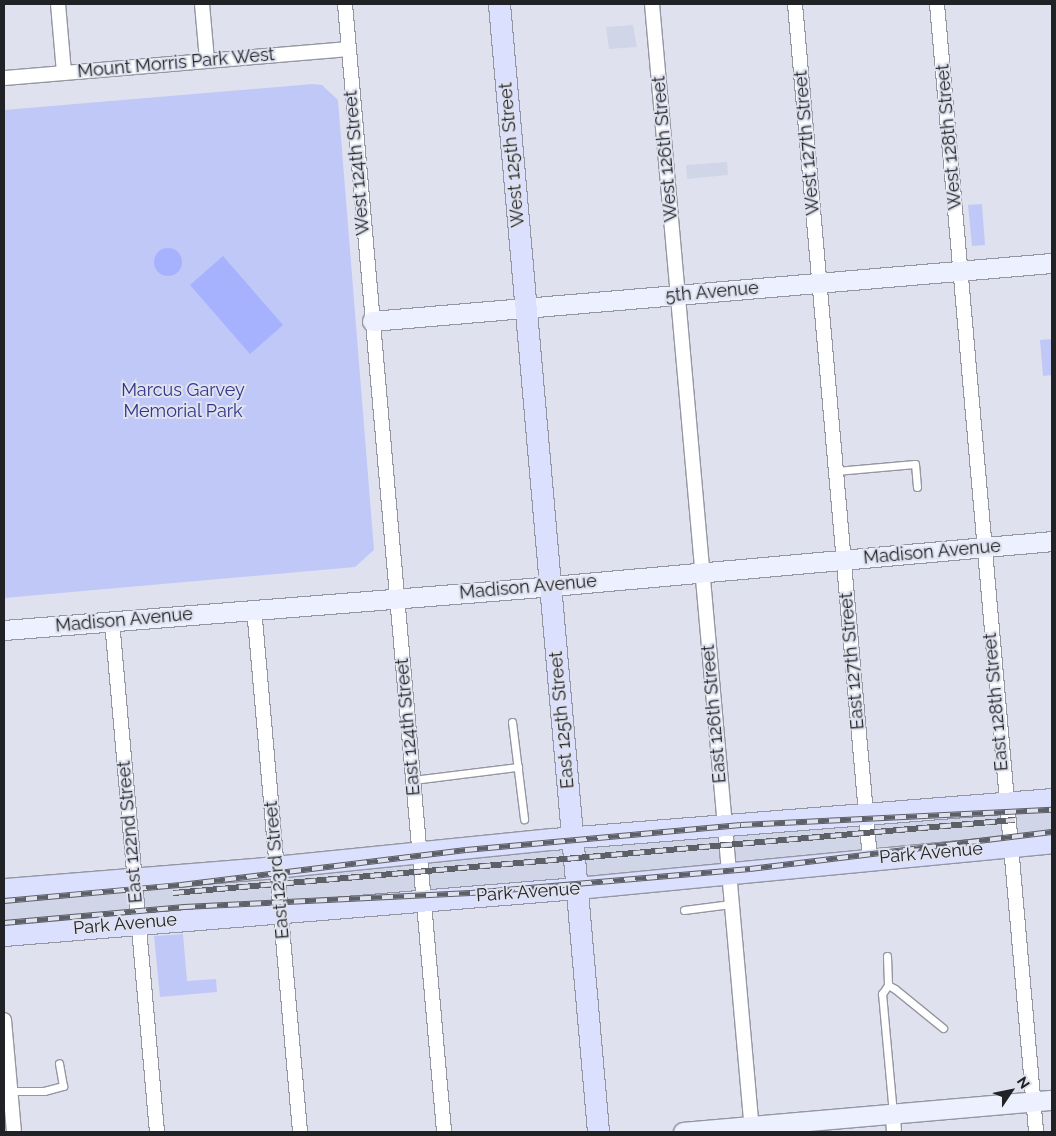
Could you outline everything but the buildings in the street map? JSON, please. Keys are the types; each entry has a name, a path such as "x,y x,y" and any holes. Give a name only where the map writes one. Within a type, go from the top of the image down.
{"main road":[{"name":"West 125th Street","path":"499,4 526,307"},
{"name":"5th Avenue","path":"372,321 1052,263"},
{"name":"East 125th Street","path":"526,307 598,1132"},
{"name":"Madison Avenue","path":"4,630 254,608 551,586 1052,541"},
{"path":"4,889 135,880 277,867 572,837 1052,799"},
{"name":"Park Avenue","path":"4,935 729,875 870,859 1052,842"},
{"path":"683,1132 894,1123 1052,1100"}],"street":[{"path":"58,4 64,73"},
{"path":"202,4 207,60"},
{"name":"West 124th Street","path":"345,4 372,321"},
{"name":"West 126th Street","path":"652,4 678,295"},
{"name":"West 127th Street","path":"795,4 819,283"},
{"name":"West 128th Street","path":"937,4 962,271"},
{"name":"Mount Morris Park West","path":"4,78 348,49"},
{"name":"East 128th Street","path":"962,271 1005,803 1036,1132"},
{"name":"East 127th Street","path":"819,283 870,859"},
{"name":"East 126th Street","path":"678,295 752,1129"},
{"name":"East 124th Street","path":"372,321 444,1132"},
{"name":"East 123rd Street","path":"254,608 300,1132"},
{"name":"East 122nd Street","path":"112,621 157,1132"},
{"path":"4,1020 14,1132"}],"lane":[{"path":"836,471 915,464 917,487"},
{"path":"512,722 524,819"},
{"path":"413,780 518,767"},
{"path":"684,910 731,904"},
{"path":"887,956 888,985 882,994 894,1123"},
{"path":"888,985 943,1028"},
{"path":"10,1091 44,1091 63,1086 59,1063"}],"shaded area":[{"path":"633,25 637,47 609,49 606,27"},
{"path":"727,162 728,175 687,179 686,165"},
{"path":"168,248 178,252 182,262 178,272 168,276 158,272 154,262 158,252"},
{"path":"223,256 283,325 250,354 190,285"},
{"path":"1052,804 1052,838 4,928 4,896"}],"green space":[{"name":"Marcus Garvey Memorial Park","path":"313,84 322,85 338,100 374,550 355,567 4,598 4,110"},
{"path":"982,204 985,245 972,246 968,205"},
{"path":"1052,339 1052,375 1043,376 1040,340"},
{"path":"183,934 187,981 216,979 217,992 160,997 154,936"}],"railway":[{"path":"4,901 181,885 466,850 741,825 1052,810"},
{"path":"173,893 1015,820"},
{"path":"4,923 184,907 471,893 750,869 1052,832"}]}
